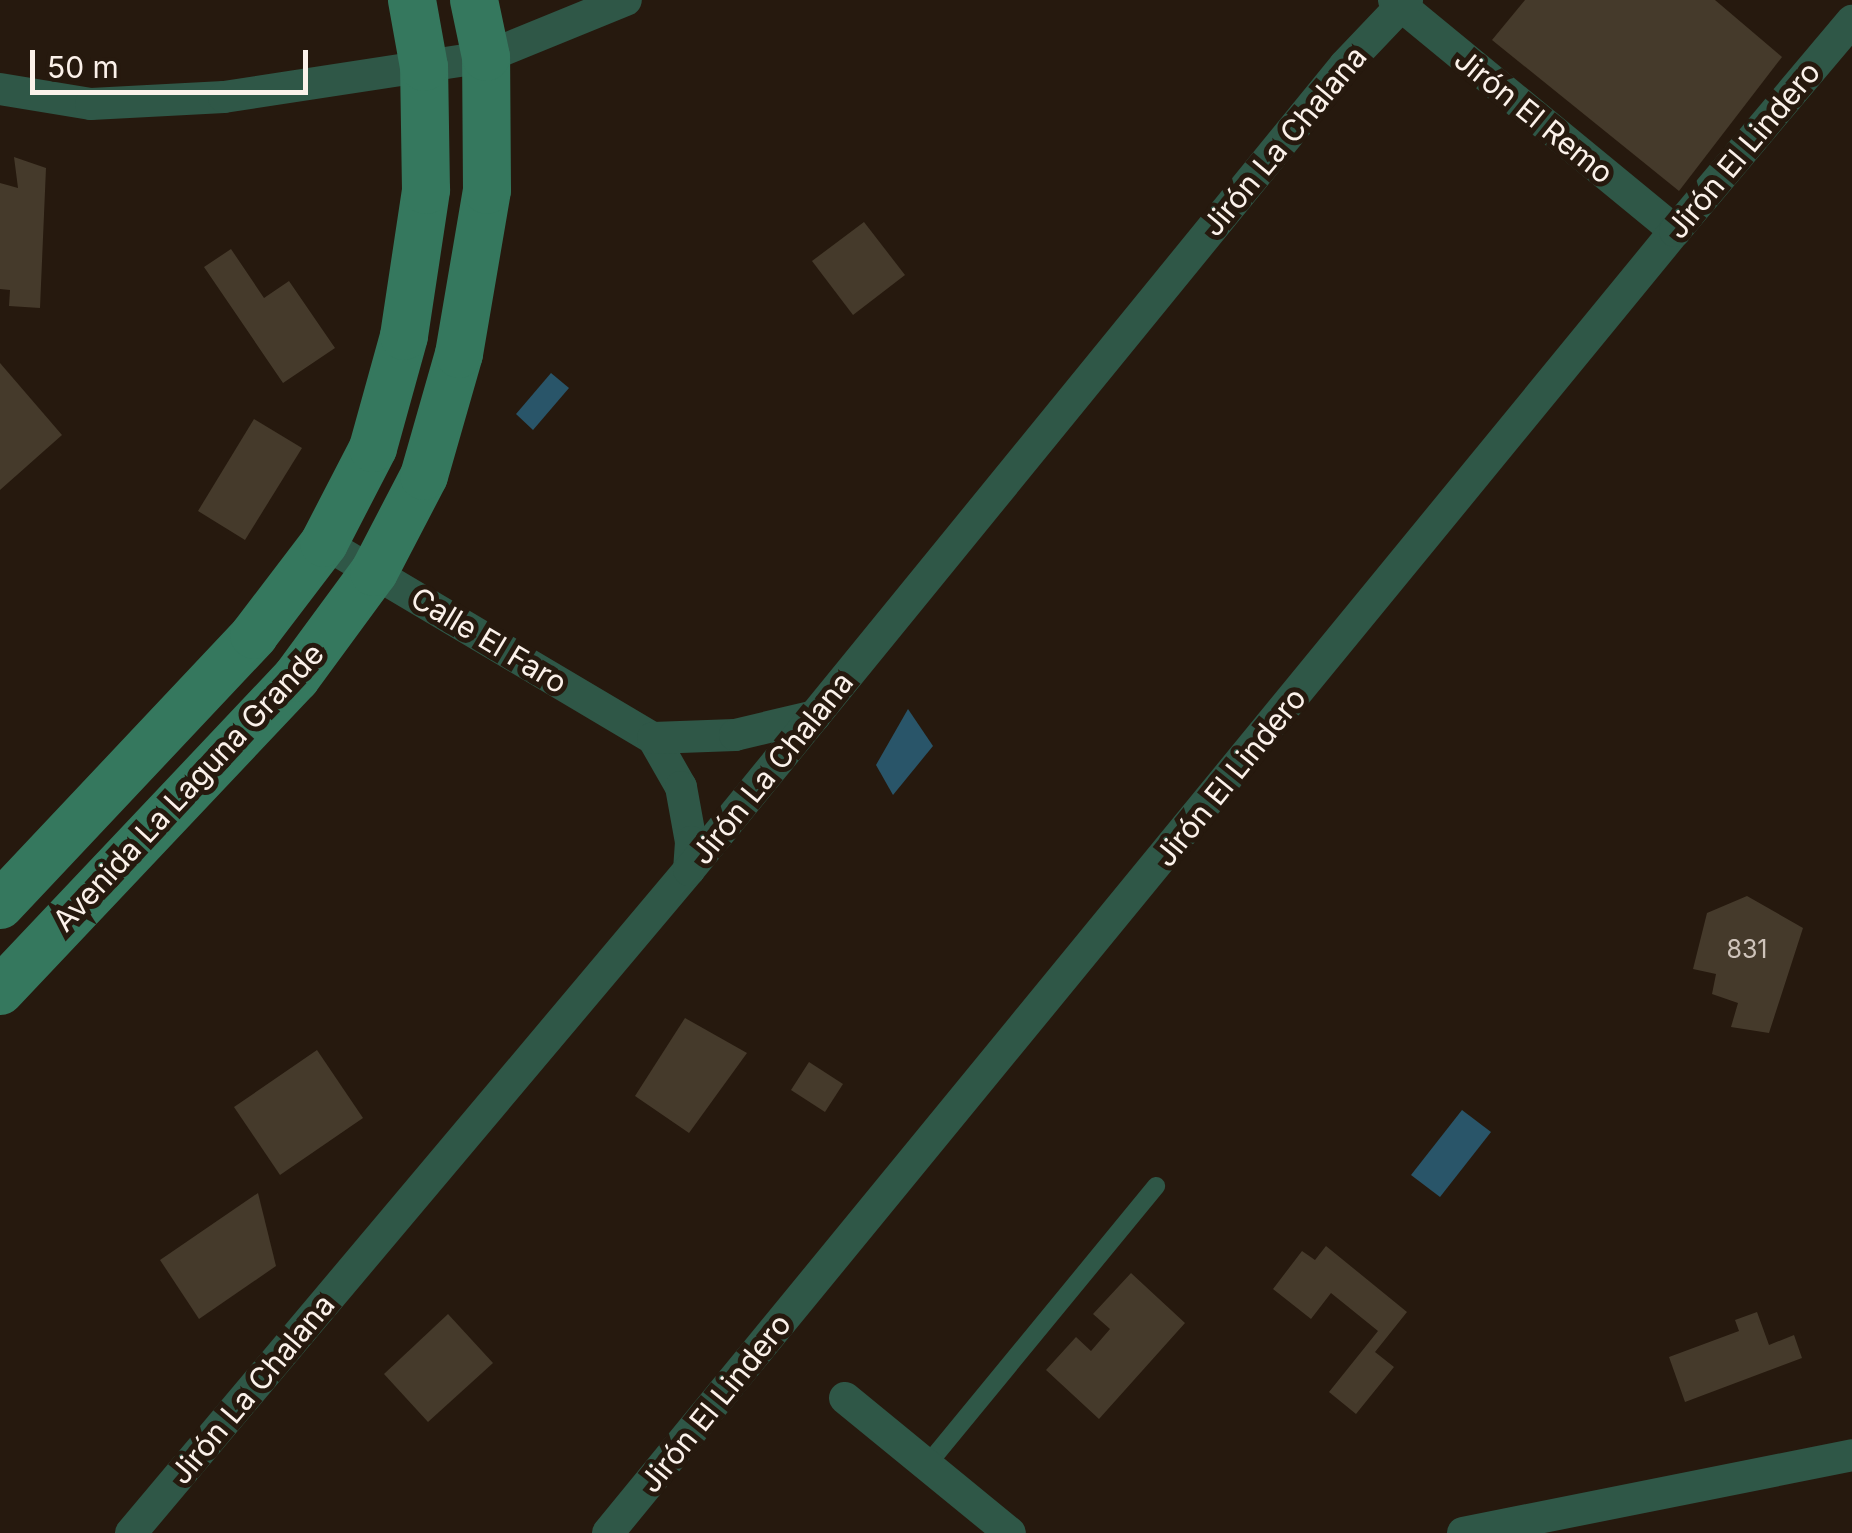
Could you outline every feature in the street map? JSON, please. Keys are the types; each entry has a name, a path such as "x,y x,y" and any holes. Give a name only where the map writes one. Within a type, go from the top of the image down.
{"street":[{"name":"Avenida La Laguna Grande","path":"0,905 254,635 324,544 373,448 404,336 426,190 424,67 412,0"},
{"name":"Avenida La Laguna Grande","path":"0,991 296,678 374,572 424,476 460,354 486,190 486,57 474,0"},
{"path":"0,89 91,104 224,98 486,57 626,0"},
{"name":"Jirón El Remo","path":"1401,2 1674,231"},
{"name":"Jirón La Chalana","path":"131,1533 689,870 1344,65 1401,2"},
{"name":"Jirón El Lindero","path":"608,1533 1674,231 1852,21"},
{"name":"Calle El Faro","path":"324,544 654,738"},
{"path":"689,870 691,842 681,787 654,738 735,735 815,716"},
{"path":"845,1398 1010,1533"},
{"path":"1463,1533 1852,1454"}],"lane":[{"path":"928,1465 1156,1186"}],"water":[{"path":"551,373 569,388 533,430 516,414"},
{"path":"908,709 933,746 893,795 876,765"},
{"path":"1462,1110 1491,1132 1440,1197 1411,1175"}],"building":[{"path":"1525,0 1715,0 1782,57 1679,191 1492,40"},
{"path":"14,157 46,168 40,308 9,306 10,290 0,289 0,183 18,188"},
{"path":"864,222 905,275 853,315 812,261"},
{"path":"231,249 264,298 289,281 335,348 283,383 204,267"},
{"path":"0,363 62,435 0,490"},
{"path":"254,419 302,448 245,540 198,511"},
{"path":"1747,896 1803,928 1769,1033 1731,1027 1738,1003 1712,994 1716,974 1693,969 1707,913"},
{"path":"685,1018 747,1053 689,1133 635,1096"},
{"path":"317,1050 363,1118 280,1175 234,1107"},
{"path":"809,1062 843,1084 825,1112 791,1090"},
{"path":"258,1193 276,1266 199,1319 160,1260"},
{"path":"1326,1246 1407,1312 1375,1352 1394,1367 1356,1414 1329,1392 1378,1331 1331,1293 1311,1319 1273,1289 1302,1251 1315,1260"},
{"path":"1131,1273 1185,1323 1099,1419 1046,1370 1076,1337 1091,1351 1110,1329 1093,1314"},
{"path":"1757,1312 1769,1345 1794,1335 1802,1358 1685,1402 1669,1357 1739,1331 1735,1320"},
{"path":"448,1314 493,1363 428,1422 384,1374"}]}
